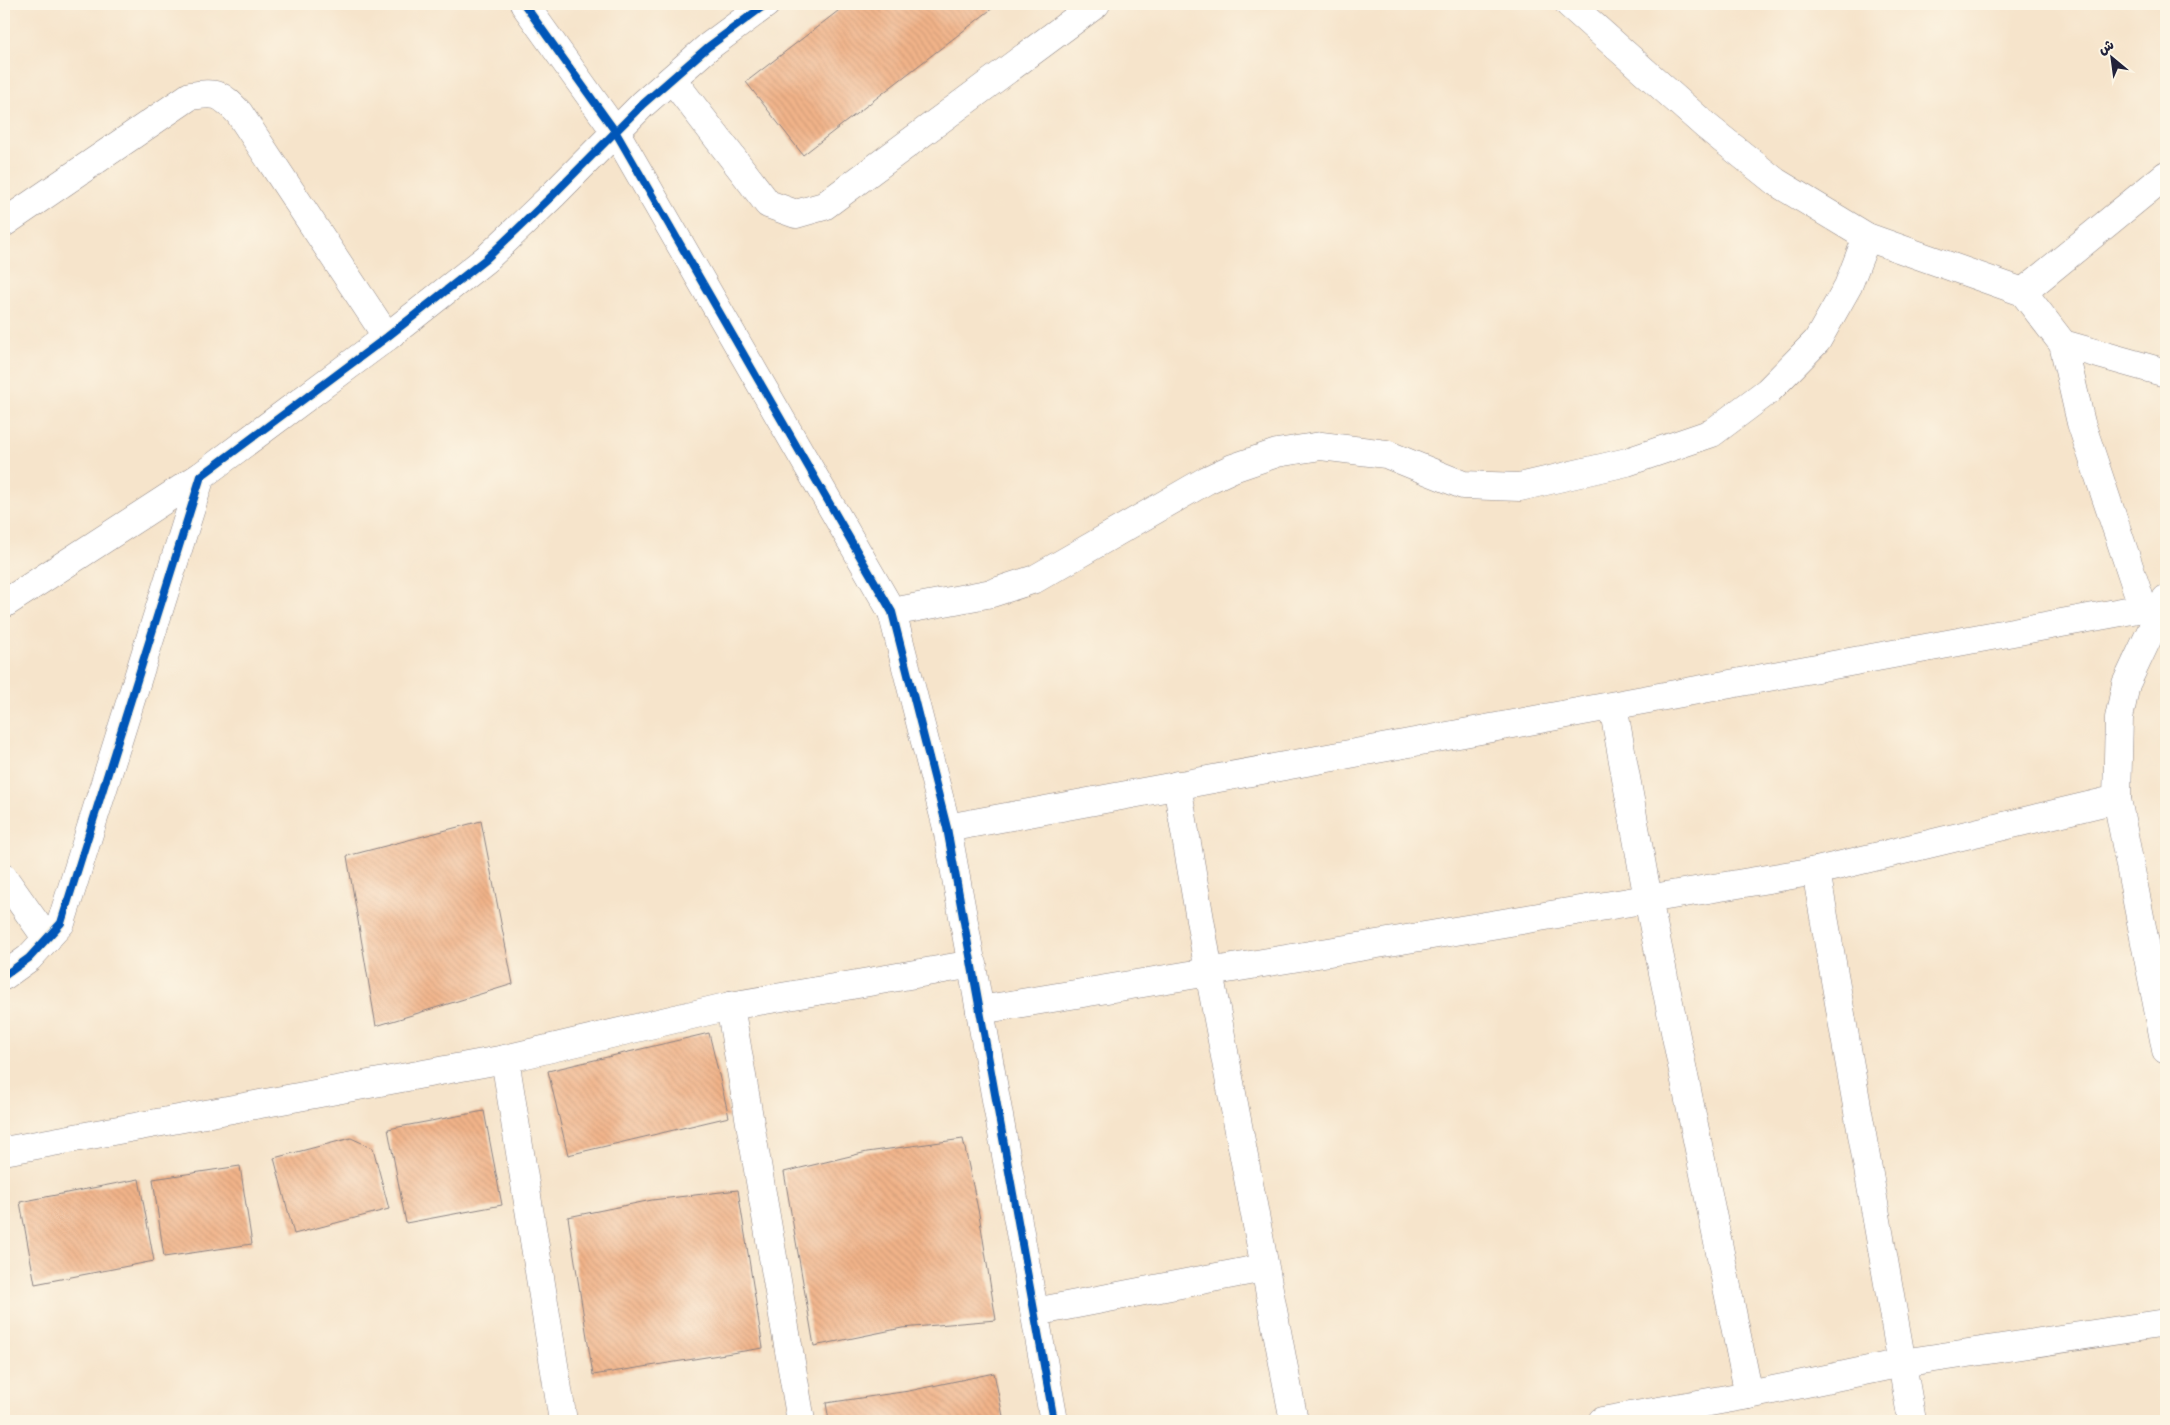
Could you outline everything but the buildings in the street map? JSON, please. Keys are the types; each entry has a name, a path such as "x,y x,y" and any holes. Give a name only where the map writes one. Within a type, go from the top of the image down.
{"street":[{"path":"524,4 615,131 892,612 947,828 1054,1421"},
{"path":"4,604 201,476 387,337 486,259 553,195 615,131 672,79 708,47 766,4"},
{"path":"672,79 768,204 796,214 824,206 1096,4"},
{"path":"1569,4 1706,126 1776,182 1867,238 2023,292 2063,344 2081,423 2156,608 2126,684 2119,718 2117,799 2166,1050"},
{"path":"4,223 190,96 208,93 223,96 239,113 387,337"},
{"path":"2023,292 2166,175"},
{"path":"892,612 992,593 1034,579 1207,480 1233,468 1277,453 1320,446 1386,454 1463,485 1520,487 1627,462 1712,433 1768,391 1817,341 1848,286 1867,238"},
{"path":"2063,344 2166,373"},
{"path":"4,976 29,958 61,923 201,476"},
{"path":"947,828 2156,608"},
{"path":"1613,706 1648,899 1749,1395"},
{"path":"1178,785 1209,972 1294,1421"},
{"path":"980,1010 1816,871 2117,799"},
{"path":"1816,871 1912,1421"},
{"path":"4,878 47,939"},
{"path":"4,1152 506,1059 730,1006 972,964"},
{"path":"730,1006 801,1421"},
{"path":"506,1059 563,1421"},
{"path":"1034,1312 1264,1268"},
{"path":"1602,1421 1749,1395 1902,1363 2166,1323"}],"cycle path":[{"path":"524,4 615,131 892,612 947,828 1054,1421"},
{"path":"4,976 29,958 61,923 201,476 387,337 486,259 553,195 643,104 708,47 766,4"}]}
